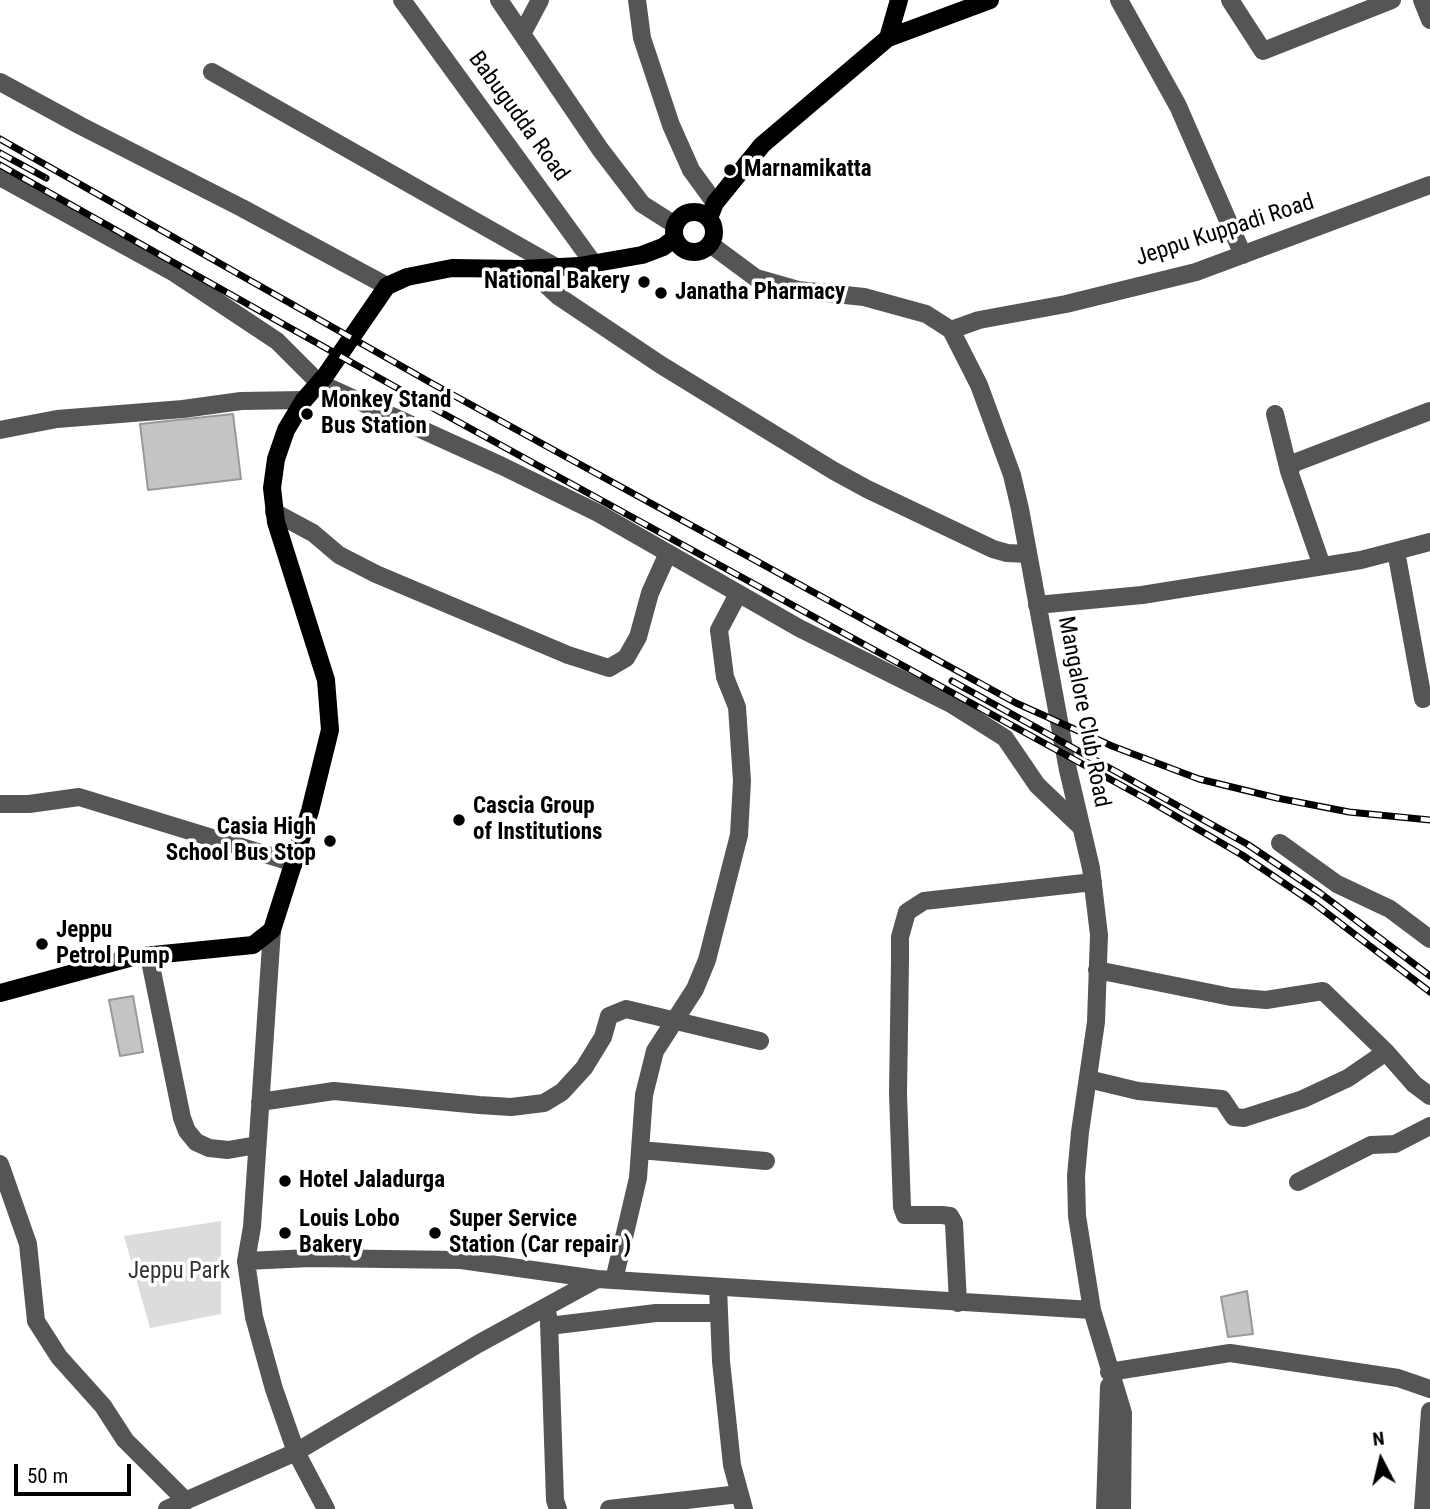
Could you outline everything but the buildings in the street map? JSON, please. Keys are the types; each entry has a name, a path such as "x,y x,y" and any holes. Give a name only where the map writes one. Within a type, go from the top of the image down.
{"main road":[{"path":"888,38 899,0"},
{"path":"0,993 133,957 253,945 272,930 310,811 330,730 326,680 295,588 274,512 272,488 276,459 286,430 304,400 322,380 387,286 408,277 452,268 529,269 594,264 642,255 663,247 686,213 704,214 712,211 762,145 888,38 990,0"},
{"path":"675,232 684,249 703,250 710,244 715,231 712,211"}],"street":[{"name":"Babugudda Road","path":"402,0 594,264"},
{"path":"499,0 600,149 642,204 675,232"},
{"path":"522,34 540,0"},
{"path":"637,0 642,38 671,125 712,211"},
{"path":"1119,0 1178,106 1243,255"},
{"path":"1230,0 1263,51 1392,0"},
{"path":"1422,0 1430,20"},
{"path":"212,72 556,267"},
{"path":"0,82 387,286"},
{"path":"0,177 173,272 277,341 322,380 598,513 799,628 951,704 1005,738 1037,785 1082,827"},
{"name":"Jeppu Kuppadi Road","path":"951,330 979,320 1066,304 1196,272 1430,186"},
{"path":"710,244 756,278 798,290 864,297 926,314 951,330"},
{"path":"529,269 558,296 661,365 834,471 939,525 993,549 1028,554"},
{"name":"Mangalore Club Road","path":"951,330 979,385 1012,475 1068,770 1093,882 1099,935 1096,1022 1077,1166 1077,1216 1092,1310 1123,1413 1122,1509"},
{"path":"0,430 57,418 183,409 241,401 304,400"},
{"path":"1289,471 1294,463 1430,411"},
{"path":"1275,414 1289,471 1322,566"},
{"path":"274,512 313,533 339,555 376,574 568,655 608,668 626,658 638,637 650,593 668,553"},
{"path":"1037,605 1142,595 1361,560 1430,542"},
{"path":"1396,551 1423,699"},
{"path":"167,1509 296,1452 478,1344 546,1307 606,1279 638,1178 644,1094 655,1051 695,989 707,960 738,835 742,780 737,707 725,677 719,630 738,594"},
{"path":"0,804 29,804 79,797 294,863"},
{"path":"1280,843 1337,884 1390,908 1430,939"},
{"path":"958,1303 954,1223 950,1216 905,1215 902,1207 898,1094 900,937 907,912 924,901 1093,882"},
{"path":"272,930 253,1227 246,1261 254,1317 274,1389 296,1452 326,1509"},
{"path":"149,956 182,1118 187,1131 196,1142 209,1149 228,1150 257,1145"},
{"path":"1097,970 1231,997 1266,1000 1323,991 1430,1097"},
{"path":"260,1102 334,1091 489,1106 511,1107 544,1103 562,1093 583,1068 603,1037 609,1016 626,1009 760,1041"},
{"path":"1088,1079 1138,1091 1222,1099 1234,1117 1244,1118 1303,1099 1348,1078 1386,1052"},
{"path":"1298,1182 1371,1145 1395,1144 1430,1126"},
{"path":"640,1150 766,1161"},
{"path":"0,1164 28,1244 36,1321 59,1357 103,1406 125,1440 186,1501"},
{"path":"246,1261 310,1258 461,1260 606,1279 1092,1310"},
{"path":"610,1509 741,1501 732,1465 726,1418 718,1287"},
{"path":"546,1307 549,1326 554,1488 558,1509"},
{"path":"549,1326 656,1313 719,1313"},
{"path":"1109,1372 1230,1353 1398,1378 1430,1389"},
{"name":"Mangalore Club Road","path":"1105,1509 1109,1372"},
{"path":"1423,1509 1430,1412"}],"green space":[{"name":"Jeppu Park","path":"221,1221 221,1314 150,1328 124,1236"}],"railway":[{"path":"0,139 433,384 1016,703 1112,746 1199,779 1349,812 1430,820"},
{"path":"0,153 46,178"},
{"path":"0,165 422,402 1148,800 1242,855 1315,904 1430,992"},
{"path":"952,681 1247,844 1320,893 1430,976"}],"place":[{"name":"Marnamikatta","path":"730,170"},
{"name":"National Bakery","path":"644,282"},
{"name":"Janatha Pharmacy","path":"661,293"},
{"name":"Monkey Stand Bus Station","path":"307,414"},
{"name":"Cascia Group of Institutions","path":"459,820"},
{"name":"Casia High School Bus Stop","path":"330,841"},
{"name":"Jeppu Petrol Pump","path":"42,944"},
{"name":"Hotel Jaladurga","path":"285,1181"},
{"name":"Louis Lobo Bakery","path":"285,1233"},
{"name":"Super Service Station (Car repair )","path":"435,1233"}]}
